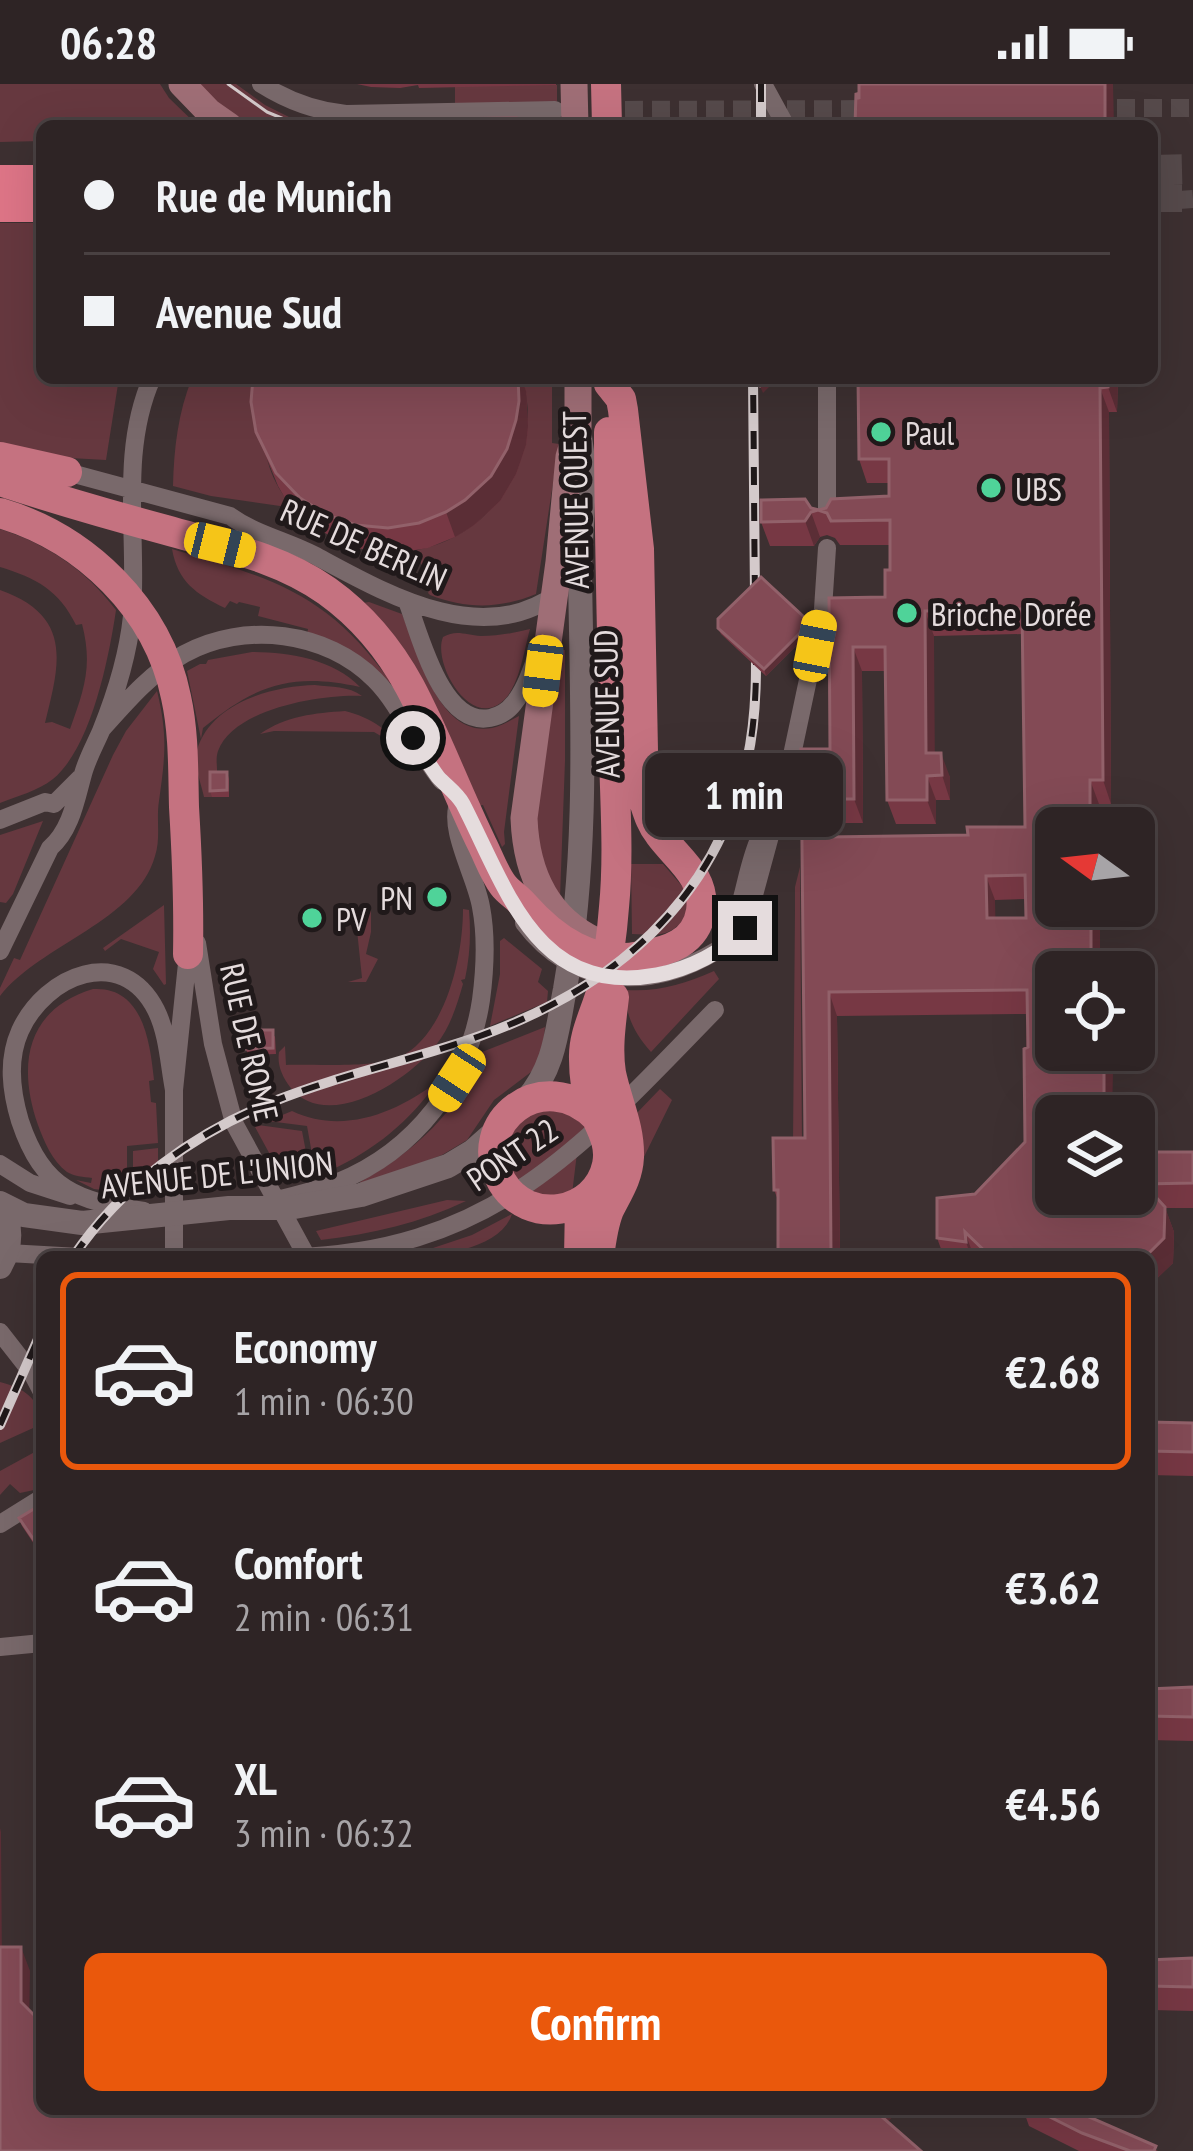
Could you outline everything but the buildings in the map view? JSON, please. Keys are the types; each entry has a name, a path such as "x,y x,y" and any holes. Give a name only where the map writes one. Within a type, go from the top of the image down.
{"highway":[{"path":"0,181 36,180"},
{"path":"0,207 36,207"}],"main road":[{"path":"182,84 220,120"},
{"path":"565,118 574,84"},
{"path":"606,84 607,120"},
{"path":"553,933 525,845 540,618 559,562 569,457 597,384"},
{"name":"AVENUE OUEST","path":"597,1118 586,1083 584,1045 602,988 614,908 616,824 609,455 600,384"},
{"name":"AVENUE SUD","path":"0,481 74,505 225,531 260,557 328,592 374,633 408,683 505,888 553,933 601,957 641,961 680,944 698,923 702,895 690,870 659,834 644,801 639,549 621,398 604,384"},
{"path":"0,457 68,472"},
{"path":"0,513 53,535 86,556 118,586 157,641 180,714 188,954"},
{"name":"AVENUE OUEST","path":"600,1251 610,1209 623,1186 629,1152 609,1058 621,939 614,908"},
{"path":"539,1096 565,1096 597,1118 607,1140 607,1164 597,1186 580,1204 542,1209 510,1192 496,1167 495,1141 515,1108 539,1096"},
{"path":"580,1204 580,1251"}],"street":[{"path":"260,84 300,104 346,114 565,118"},
{"path":"763,84 783,120"},
{"path":"0,951 50,848 64,831 121,672 132,614 134,443 150,384"},
{"path":"827,384 827,521"},
{"path":"526,1100 553,1055 578,905 584,460 578,427"},
{"path":"407,601 446,695 457,709 481,718 495,717 517,701 540,618 568,584 594,540 599,469 609,455"},
{"name":"RUE DE BERLIN","path":"68,472 225,531 243,525 430,610 540,618"},
{"name":"AVENUE SUD","path":"641,961 688,967 736,939 749,919 786,785 823,609 826,548"},
{"path":"428,656 435,632 465,616"},
{"path":"102,729 152,676 204,645 257,635 299,639 343,656 378,682 439,777 460,798 454,812 457,830 481,907 485,940 478,1020 457,1078 416,1130 362,1170 312,1190 229,1208"},
{"path":"0,820 45,802 54,804 83,774"},
{"name":"RUE DE ROME","path":"189,896 213,1044 234,1123 304,1251"},
{"path":"174,1251 174,1090 188,954"},
{"path":"80,1198 48,1174 35,1156 15,1106 14,1051 20,1030 41,1000 73,976 92,971 131,983 148,997 160,1020 174,1090"},
{"name":"PONT 22","path":"364,1251 432,1232 490,1208 526,1186 594,1133 715,1010"},
{"name":"AVENUE DE L'UNION","path":"0,1204 24,1215 82,1223 229,1208 289,1208 361,1195 448,1166 499,1128"},
{"path":"0,1164 30,1184 164,1213"},
{"name":"AVENUE DE L'UNION","path":"0,1204 10,1227 4,1260 36,1259"},
{"path":"0,1332 36,1381"},
{"path":"0,1524 36,1502"},
{"path":"0,1647 36,1644"}],"shaded area":[{"path":"0,84 160,84 192,120 36,120 36,141 0,142"},
{"path":"194,84 236,84 265,105 299,120 239,120"},
{"path":"455,85 557,85 557,104 455,103"},
{"path":"0,223 36,223 36,384 118,384 106,460 0,446"},
{"path":"190,384 266,384 268,462 294,508 173,486"},
{"path":"523,384 552,384 552,443 559,444 536,594 483,605 430,595 434,579 421,564 417,550 470,528 491,509 520,462 528,407"},
{"path":"0,529 64,560 116,610 103,676 78,746 53,779 0,803 0,590 40,613 56,644 55,681 45,723 70,729 83,690 87,653 82,624 76,625 54,594 0,567"},
{"path":"172,549 270,581 321,609 368,653 392,684 307,635 308,629 258,616 260,607 230,601 225,608 205,598 184,578"},
{"path":"362,603 402,614 433,689 457,720 492,728 519,716 502,847 483,805 476,806"},
{"path":"530,629 518,676 504,700 491,708 467,701 443,662 443,637"},
{"path":"560,650 565,650 565,761 560,898 542,863 536,822"},
{"path":"252,652 310,659 360,687 314,681 276,686 222,713 203,728 201,739 187,671 208,660"},
{"path":"315,685 362,696 304,701 242,724 218,751 216,786 212,797 204,797 196,755 215,720 262,694"},
{"path":"157,691 164,759 157,849 145,879 109,915 39,961 0,996 113,755"},
{"path":"345,711 380,727 405,756 374,732 260,734 290,719"},
{"path":"43,821 13,894 6,903 0,902 0,835"},
{"path":"631,864 663,864 688,893 688,916 669,932 632,934"},
{"path":"800,867 802,1143 793,1145 795,887"},
{"path":"164,905 164,985 153,969 159,952 121,939 103,948"},
{"path":"463,909 469,910 470,928 465,979 445,1031 423,1059 388,1086 345,1104 306,1100 290,1087 279,1061 285,1046 286,1065 374,1063 398,1058 415,1047 440,1014 448,993 460,949"},
{"path":"371,910 366,954 378,959 366,982 348,982 362,978 355,911"},
{"path":"504,938 542,969 538,982 548,991 547,1002 490,1026 500,974 500,941"},
{"path":"714,971 719,979 651,1052 632,1023 626,990 671,986"},
{"path":"93,989 110,990 133,1006 150,1049 154,1080 149,1081 151,1102 156,1103 158,1143 127,1146 127,1193 94,1189 76,1180 91,1183 92,1178 72,1174 53,1157 38,1125 28,1081 32,1042 41,1025 53,1010"},
{"path":"545,1027 535,1069 494,1100 467,1140 442,1155 361,1186 360,1182 433,1128 461,1093 482,1052"},
{"path":"438,1081 390,1134 346,1163 329,1171 322,1168 316,1176 307,1126 268,1121 292,1111 330,1121 368,1117 405,1103"},
{"path":"660,1089 672,1100 639,1167 634,1116"},
{"path":"551,1105 590,1128 577,1153 572,1194 536,1192 508,1170 514,1127"},
{"path":"258,1125 302,1131 311,1178 286,1184"},
{"path":"158,1148 158,1194 133,1194 133,1151"},
{"path":"447,1200 466,1201 377,1231 321,1240 316,1231"},
{"path":"512,1214 506,1226 482,1243 458,1251 424,1251 472,1235"},
{"path":"0,1382 16,1387 36,1405 36,1427 0,1443"},
{"path":"36,1451 34,1490 20,1493 10,1484 0,1495 0,1471"}],"tunnel":[{"path":"1090,108 1193,108"},
{"path":"598,110 876,109"},
{"path":"1158,170 1193,169"},
{"path":"1158,197 1193,197"},
{"path":"1158,202 1193,199"}],"tram line":[{"path":"228,84 286,120"}],"railway":[{"path":"761,84 761,120"},
{"path":"77,1251 136,1185 214,1130 297,1092 454,1045 528,1016 614,966 683,898 732,811 751,741 756,658 753,384"},
{"path":"0,1425 36,1344"}],"place":[{"name":"Paul","path":"881,432"},
{"name":"UBS","path":"991,488"},
{"name":"Brioche Dorée","path":"907,613"},
{"name":"PN","path":"437,897"},
{"name":"PV","path":"312,918"}],"route":[{"path":"413,738 460,798 511,904 550,952 599,974 641,977 688,967 736,939 745,928"}]}
